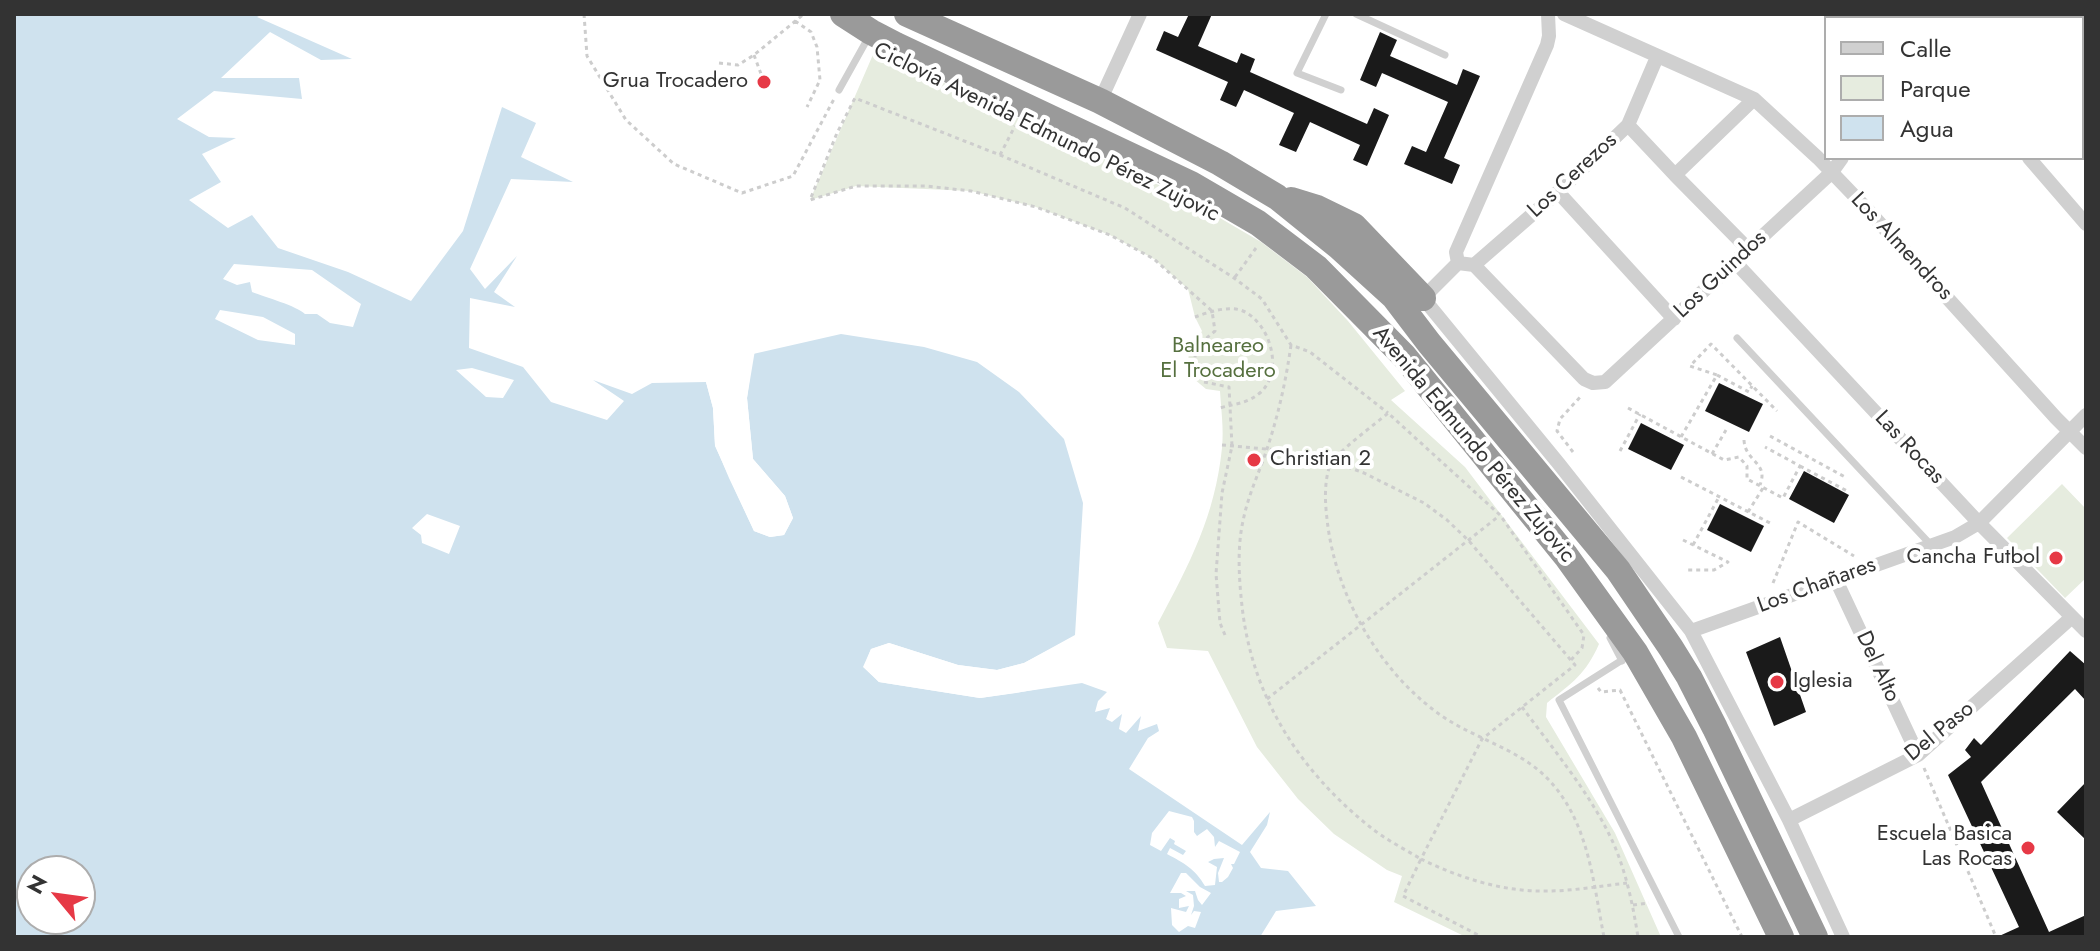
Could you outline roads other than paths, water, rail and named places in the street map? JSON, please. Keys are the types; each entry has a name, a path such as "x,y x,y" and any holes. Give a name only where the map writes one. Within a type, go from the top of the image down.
{"highway":[{"name":"Avenida Edmundo Pérez Zujovic","path":"843,14 871,32 916,30 1100,101 1220,163 1277,197 1394,297 1618,570 1677,658 1715,728 1815,937"},
{"name":"Avenida Edmundo Pérez Zujovic","path":"916,30 1258,223 1316,267 1404,356 1566,556 1628,656 1684,737 1781,937"},
{"path":"1277,197 1317,208 1354,226 1423,298"},
{"path":"1628,656 1647,650 1660,656 1696,715 1715,728"}],"street":[{"path":"1100,101 1140,14"},
{"path":"1458,263 1456,252 1547,45 1548,14"},
{"name":"Los Almendros","path":"1564,14 1754,99 1832,172 2086,448"},
{"name":"Los Cerezos","path":"1474,265 1558,192 1628,125 1657,57"},
{"path":"1675,175 1754,99"},
{"path":"1628,125 1748,249"},
{"name":"Los Guindos","path":"1474,265 1584,379 1593,383 1605,382 1832,172 1841,160"},
{"path":"2031,160 2086,224"},
{"path":"1558,192 1674,319"},
{"name":"Las Rocas","path":"1735,262 1979,523 2086,631"},
{"path":"1458,263 1474,265"},
{"path":"1458,263 1423,298 1691,631 1789,820 1843,937"},
{"name":"Los Chañares","path":"1691,631 1955,537 1979,523 2086,415"},
{"name":"Del Alto","path":"1836,580 1918,755"},
{"name":"Del Paso","path":"1789,820 1918,755 2072,617"}],"lane":[{"path":"1326,14 1297,73 1341,90"},
{"path":"1356,14 1445,55"},
{"path":"839,90 871,32"},
{"path":"1737,338 1931,545"},
{"path":"1566,556 1574,586"},
{"path":"1601,625 1628,656 1559,700 1679,937"}],"water":[{"path":"14,14 263,14 257,17 352,59 321,60 270,32 221,78 299,78 302,99 214,91 177,119 209,137 236,138 202,154 221,182 189,200 228,228 252,215 278,248 348,272 411,301 463,231 502,107 536,123 521,157 573,182 511,179 470,269 485,289 517,256 494,292 515,307 470,298 469,348 523,367 551,402 607,420 624,401 593,380 632,394 652,383 706,382 713,408 715,446 754,531 770,537 784,535 793,518 785,496 753,459 747,398 753,354 841,334 924,347 977,362 1019,392 1064,439 1083,503 1075,635 1024,663 997,670 958,665 889,643 871,649 864,667 879,682 980,698 1082,683 1107,692 1098,701 1095,712 1110,708 1106,719 1112,722 1122,714 1119,729 1126,733 1141,716 1138,731 1157,724 1159,731 1148,738 1129,769 1242,845 1270,812 1267,825 1250,852 1261,868 1288,871 1316,906 1276,911 1260,937 14,937","holes":["234,264 312,270 361,304 353,327 330,323 317,314 305,314 252,292 250,282 237,285 223,279","220,310 263,317 295,334 295,345 258,340 215,319","472,368 514,380 503,398 486,397 456,370","427,514 460,526 449,554 422,543 421,535 412,528","1169,811 1192,817 1197,836 1207,829 1214,837 1215,847 1219,841 1240,852 1231,864 1233,868 1228,877 1222,882 1219,882 1218,873 1224,858 1208,862 1217,867 1215,885 1205,886 1189,867 1167,854 1170,848 1183,855 1186,851 1170,838 1161,851 1150,845 1152,833","1181,873 1186,873 1211,893 1202,905 1195,891 1186,891 1193,895 1191,915 1194,911 1201,912 1195,928 1188,926 1179,932 1172,925 1171,908 1186,912 1189,906 1179,908 1179,899 1186,896 1170,893"]}],"place":[{"name":"Grua Trocadero","path":"764,82"},
{"name":"Christian 2","path":"1254,460"},
{"name":"Cancha Futbol","path":"2056,558"},
{"name":"Iglesia","path":"1777,682"},
{"name":"Escuela Basica Las Rocas","path":"2028,848"}],"park label":[{"name":"Balneareo El Trocadero","path":"1218,360"}]}
